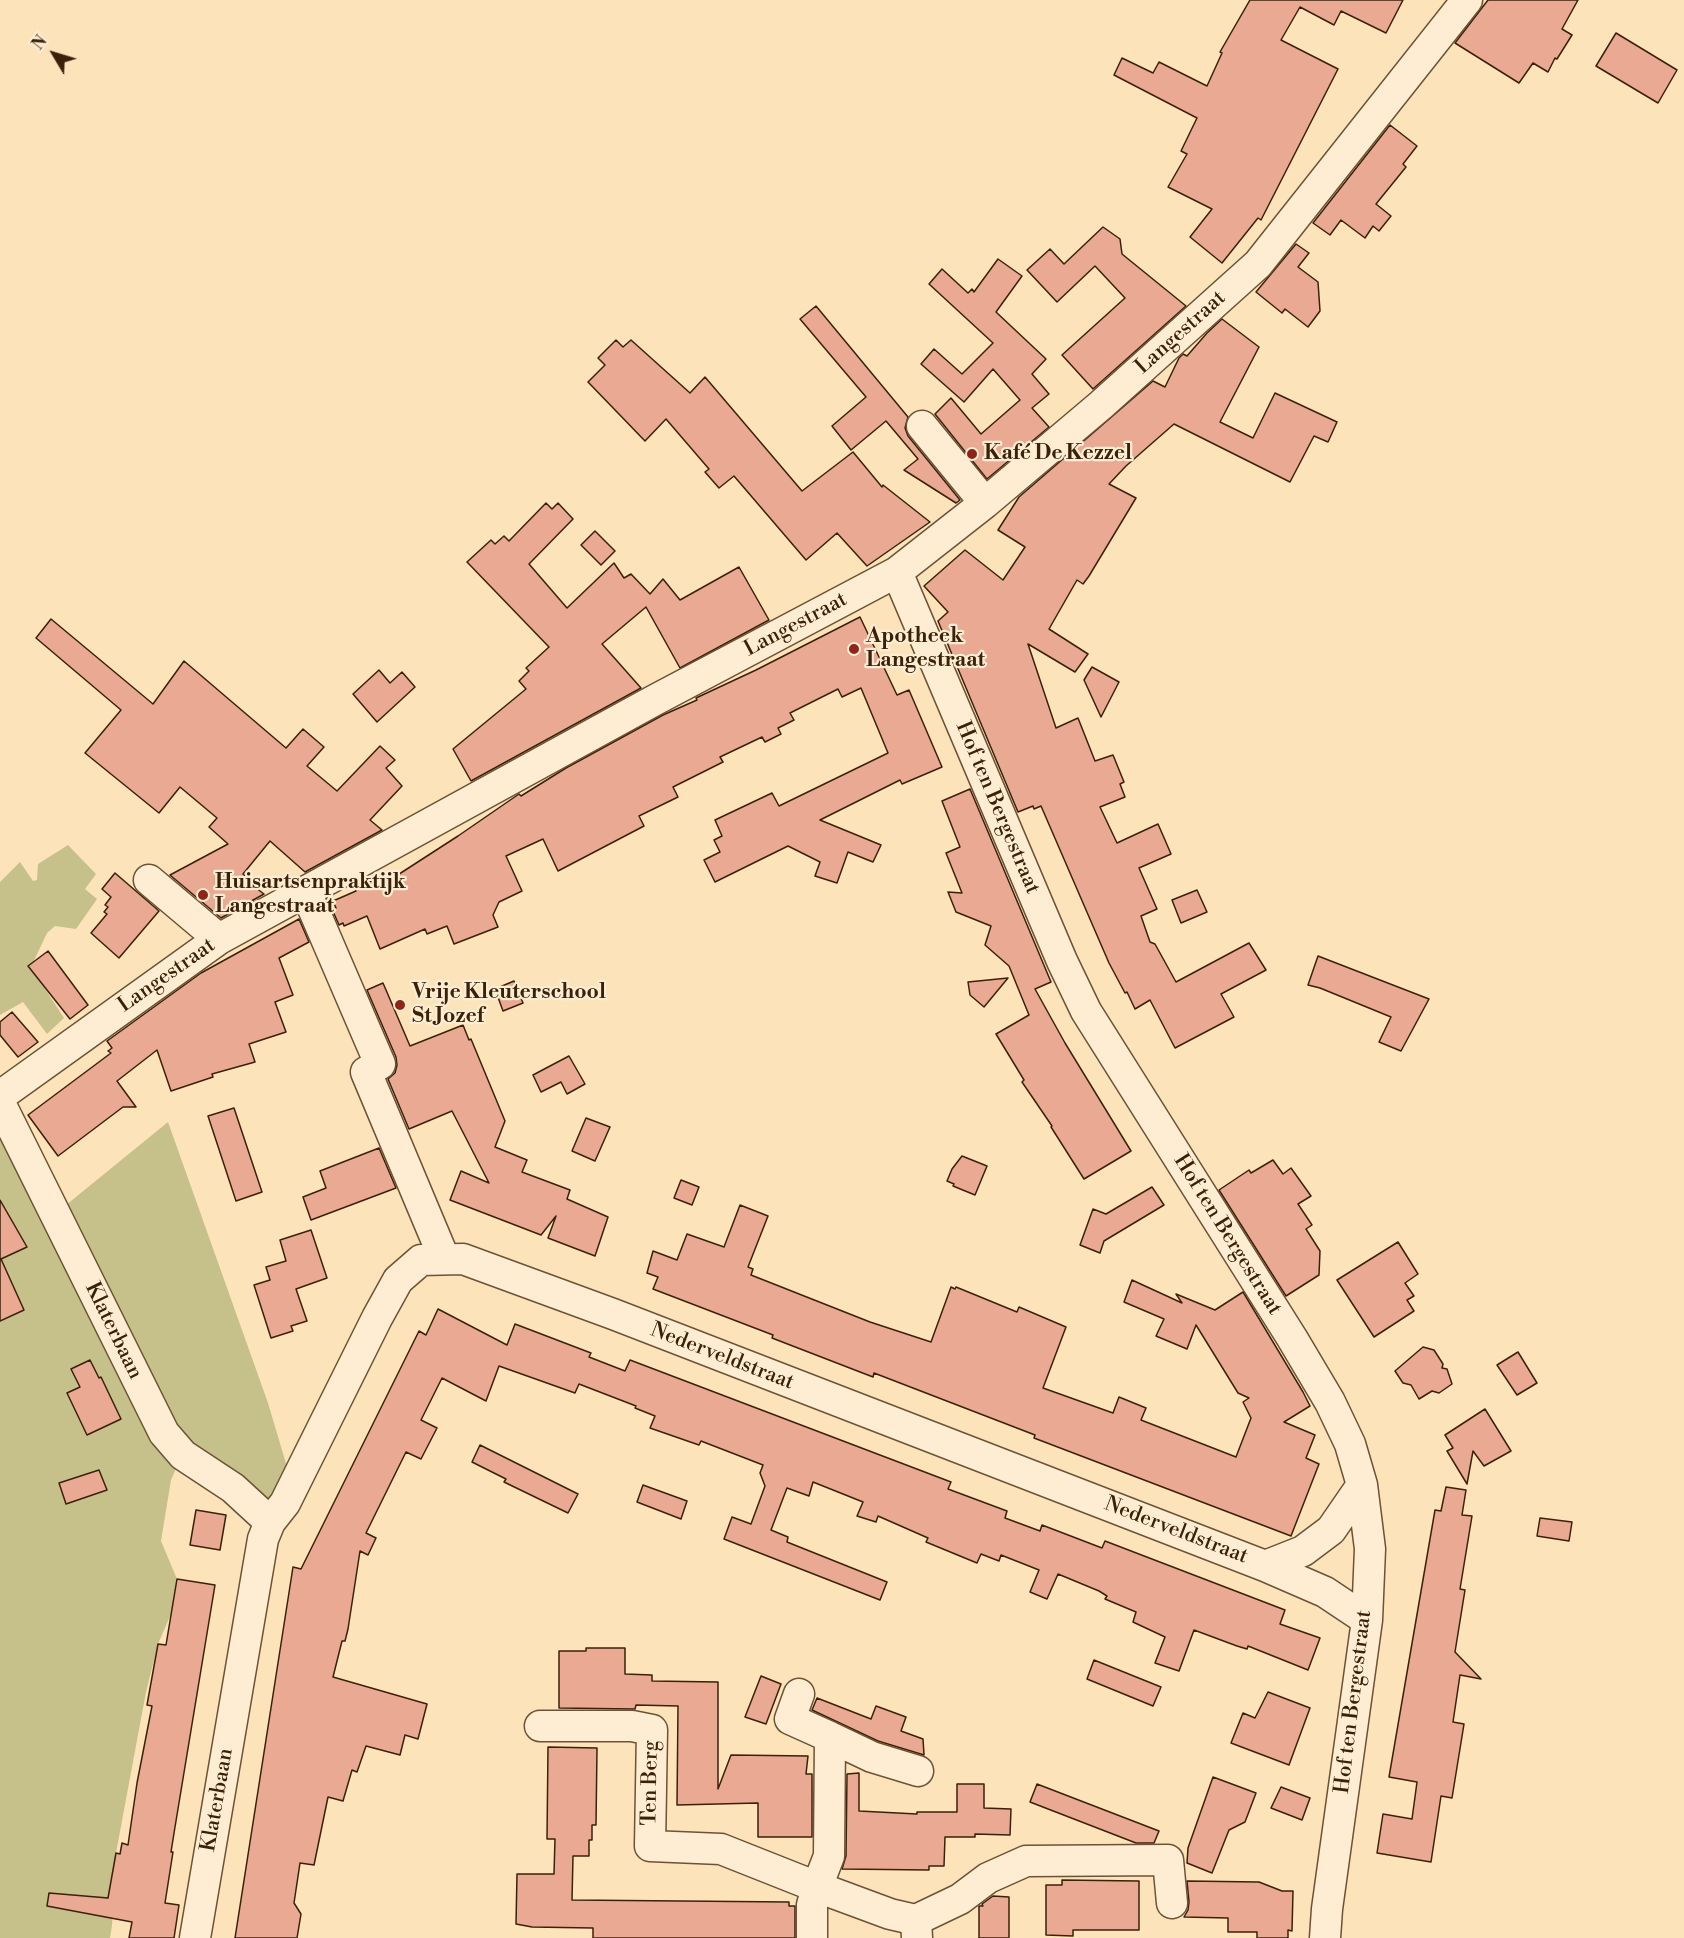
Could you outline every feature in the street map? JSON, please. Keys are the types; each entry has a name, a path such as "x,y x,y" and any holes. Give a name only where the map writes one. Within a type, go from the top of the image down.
{"street":[{"name":"Langestraat","path":"0,1096 219,939 655,700 897,572 986,503 1101,405 1258,264 1467,0"},
{"path":"922,426 986,503"},
{"name":"Hof ten Bergestraat","path":"897,572 1062,961 1086,1011 1292,1338 1330,1402 1350,1444 1362,1485 1370,1549 1367,1620 1326,1909 1325,1938"},
{"path":"149,880 219,939"},
{"path":"306,892 380,1064 366,1072 444,1258"},
{"name":"Klaterbaan","path":"0,1103 164,1433 183,1455 233,1488 270,1522"},
{"name":"Nederveldstraat","path":"293,1487 398,1280 421,1260 463,1259 602,1310 1265,1566 1325,1592 1367,1620"},
{"name":"Nederveldstraat","path":"1265,1566 1303,1551 1331,1530 1362,1485"},
{"name":"Klaterbaan","path":"195,1938 263,1539 270,1522 285,1503 293,1487"},
{"path":"799,1694 790,1719 872,1757 918,1772"},
{"name":"Ten Berg","path":"540,1726 632,1726 652,1730 650,1846 722,1849 890,1914 916,1929 988,1878 1026,1861 1168,1860 1172,1903"},
{"path":"812,1938 812,1905 829,1856 830,1737"}],"shaded area":[{"path":"68,845 96,874 85,889 97,899 76,929 55,926 47,933 31,967 64,1018 47,1034 23,1002 0,1015 0,882 20,862 33,881 37,880 38,864"},
{"path":"0,1103 55,1214 168,1122 268,1403 293,1487 270,1522 182,1455 171,1480 161,1541 177,1579 171,1614 158,1644 146,1692 116,1853 110,1938 0,1938"}],"building":[{"path":"1250,0 1403,0 1386,33 1341,11 1334,25 1300,7 1281,40 1338,69 1261,220 1258,218 1222,263 1190,237 1212,209 1168,187 1187,154 1181,151 1197,118 1114,75 1122,58 1153,73 1159,62 1207,86 1222,53 1220,52"},
{"path":"1488,0 1578,0 1562,29 1572,35 1548,72 1533,63 1519,83 1455,43"},
{"path":"1616,33 1677,70 1658,103 1596,66"},
{"path":"1390,125 1417,146 1403,164 1406,167 1376,204 1391,216 1379,231 1373,226 1365,238 1341,220 1330,235 1313,223"},
{"path":"1103,227 1120,239 1122,254 1186,306 1093,389 1062,355 1125,298 1095,266 1057,302 1027,270 1050,249 1064,264"},
{"path":"1296,244 1309,253 1298,267 1318,282 1320,311 1308,327 1285,309 1282,313 1256,292"},
{"path":"998,259 1022,276 996,312 1046,359 1032,374 1049,394 1032,408 1049,427 987,479 935,414 951,398 981,434 1020,400 993,369 964,402 921,364 934,349 962,374 993,343 929,284 942,269 968,293 972,289 974,292"},
{"path":"816,306 908,417 905,428 908,436 960,500 956,503 904,470 918,459 886,421 851,450 832,426 866,397 800,319"},
{"path":"1222,319 1259,347 1220,422 1253,438 1275,393 1337,422 1328,442 1314,436 1290,482 1174,424 1109,484 1136,498 1089,576 1083,584 1077,580 1049,629 1088,654 1075,672 1028,644 1056,728 1078,718 1095,761 1113,755 1124,782 1120,784 1125,797 1100,807 1117,843 1158,824 1171,854 1139,868 1157,909 1141,916 1150,942 1155,944 1176,982 1249,943 1266,970 1221,994 1234,1017 1175,1048 1150,1000 1135,1009 1127,992 1125,993 1109,963 1041,806 1034,809 1033,806 1018,812 938,621 948,612 924,586 965,550 1003,580 1025,547 998,530 1019,497 1153,381 1165,387 1179,358 1183,354 1187,356"},
{"path":"616,340 623,347 631,340 690,393 705,377 802,491 853,452 882,487 883,485 930,522 867,566 837,533 806,560 734,476 719,488 705,472 709,469 666,419 645,441 588,382 605,365 598,358"},
{"path":"546,503 552,509 558,503 573,519 529,564 567,608 614,563 624,578 631,574 650,594 663,579 680,600 739,567 769,620 680,668 646,607 602,644 641,688 471,781 453,749 526,689 519,681 529,671 526,668 549,647 467,562 491,540 495,544 504,536 509,541"},
{"path":"595,531 615,551 601,565 581,545"},
{"path":"860,617 897,695 909,690 942,767 902,784 900,780 820,820 881,845 873,862 848,852 837,883 815,876 820,862 788,846 715,882 704,860 720,852 714,840 722,836 715,820 772,793 779,806 888,753 861,688 842,697 838,689 790,713 794,720 778,728 781,734 765,742 762,737 720,757 723,762 673,787 678,797 639,816 644,826 558,871 543,839 506,856 522,891 499,902 493,915 498,927 454,944 447,926 427,934 425,929 380,949 367,916 344,926 343,923 339,925 332,909 336,908 333,901 372,881 376,889 519,794 521,796 566,768 663,715"},
{"path":"51,619 153,704 184,661 286,748 303,729 324,747 307,766 337,791 380,746 395,760 386,768 402,786 370,820 382,830 305,872 270,841 243,874 264,894 221,918 170,875 228,844 209,827 217,818 180,787 159,813 85,753 121,710 36,638"},
{"path":"1092,667 1119,682 1101,717 1084,680"},
{"path":"379,670 390,683 402,672 415,687 377,722 353,694"},
{"path":"970,789 1051,982 1035,989 1131,1151 1084,1179 1022,1082 1024,1080 996,1034 1029,1015 1009,966 985,945 991,926 956,912 948,892 962,893 946,853 960,847 942,801"},
{"path":"115,873 159,911 119,958 91,933 107,914 104,912 108,907 105,905 111,897 102,889"},
{"path":"1197,890 1207,912 1181,923 1172,900"},
{"path":"299,919 309,942 279,958 293,995 275,1002 286,1032 249,1044 255,1062 212,1074 213,1077 171,1091 157,1050 117,1081 136,1107 123,1107 58,1156 28,1115 111,1053 108,1051 112,1048 107,1041 201,973"},
{"path":"48,951 88,1005 70,1019 28,966"},
{"path":"1318,956 1429,999 1401,1051 1379,1042 1391,1017 1308,985"},
{"path":"1008,978 984,1007 970,995 968,982"},
{"path":"514,981 523,1003 503,1011 495,989"},
{"path":"383,983 410,1046 463,1025 505,1121 495,1147 527,1160 522,1172 570,1190 567,1199 608,1217 595,1256 548,1238 556,1216 541,1235 450,1200 461,1171 489,1183 452,1111 409,1129 388,1079 395,1073 396,1057 367,990"},
{"path":"12,1012 38,1042 18,1057 0,1035 0,1022"},
{"path":"569,1056 585,1084 567,1094 561,1082 541,1092 533,1075"},
{"path":"234,1108 262,1192 236,1201 208,1116"},
{"path":"586,1118 610,1127 595,1161 572,1151"},
{"path":"379,1148 396,1188 311,1220 303,1197 326,1188 320,1171"},
{"path":"962,1156 987,1166 975,1195 947,1181 952,1169"},
{"path":"1273,1160 1283,1174 1291,1168 1311,1196 1298,1204 1312,1225 1306,1229 1320,1251 1319,1275 1286,1296 1219,1190 1249,1170 1251,1173"},
{"path":"681,1180 699,1187 692,1205 674,1198"},
{"path":"1152,1187 1164,1205 1104,1241 1100,1253 1080,1245 1093,1209 1106,1214"},
{"path":"0,1200 27,1247 1,1259 24,1310 0,1321"},
{"path":"740,1205 768,1216 748,1267 753,1269 751,1275 870,1322 931,1342 951,1287 1017,1312 1019,1307 1066,1327 1043,1388 1113,1413 1119,1397 1146,1408 1141,1420 1236,1457 1251,1418 1243,1402 1249,1398 1238,1393 1196,1325 1187,1349 1156,1336 1164,1319 1124,1302 1132,1280 1182,1303 1176,1294 1215,1310 1243,1292 1310,1406 1284,1422 1315,1435 1306,1458 1319,1464 1291,1536 1034,1438 1035,1435 874,1373 873,1377 772,1338 773,1335 653,1289 658,1277 647,1273 653,1251 677,1260 687,1234 724,1247"},
{"path":"311,1230 327,1278 296,1289 307,1321 291,1326 293,1331 271,1338 254,1285 270,1280 266,1267 286,1261 280,1240"},
{"path":"1398,1242 1418,1274 1405,1283 1414,1296 1407,1300 1414,1311 1374,1337 1337,1280"},
{"path":"438,1309 507,1345 515,1324 591,1353 589,1357 625,1371 630,1360 951,1482 948,1489 1007,1511 1005,1518 1040,1531 1042,1525 1102,1548 1105,1541 1285,1610 1280,1624 1320,1638 1308,1670 1248,1646 1247,1649 1194,1630 1179,1671 1155,1663 1165,1637 1133,1622 1136,1612 1105,1599 1107,1596 1099,1591 1058,1574 1047,1599 1030,1592 1039,1570 1001,1555 999,1561 981,1554 977,1563 926,1542 928,1538 878,1516 876,1522 857,1516 863,1502 813,1482 809,1496 787,1488 771,1530 788,1537 787,1542 887,1582 880,1600 724,1539 732,1517 751,1524 765,1486 760,1473 763,1465 701,1441 699,1445 650,1428 655,1416 635,1408 636,1406 579,1384 575,1393 499,1366 486,1401 442,1378 421,1420 437,1428 421,1459 406,1452 366,1533 376,1538 368,1555 360,1551 348,1629 345,1641 342,1641 333,1677 427,1704 418,1739 405,1735 400,1755 366,1746 357,1772 352,1770 343,1801 328,1797 314,1865 300,1863 294,1903 301,1914 297,1938 235,1938 293,1567 301,1569 419,1331 426,1335"},
{"path":"1423,1347 1434,1350 1443,1364 1442,1368 1447,1369 1452,1384 1439,1393 1432,1391 1419,1399 1411,1385 1403,1383 1395,1371"},
{"path":"1518,1352 1537,1383 1517,1395 1497,1365"},
{"path":"90,1360 99,1378 101,1377 121,1419 87,1435 67,1393 80,1387 71,1369"},
{"path":"1485,1409 1511,1451 1484,1466 1473,1451 1467,1484 1447,1451 1453,1448 1445,1435"},
{"path":"480,1445 578,1494 568,1513 504,1482 506,1479 472,1462"},
{"path":"99,1470 107,1490 66,1504 59,1483"},
{"path":"643,1485 687,1501 681,1519 637,1502"},
{"path":"1446,1487 1466,1490 1462,1515 1472,1516 1460,1589 1465,1590 1455,1652 1481,1679 1460,1675 1453,1722 1464,1724 1452,1798 1441,1796 1431,1862 1377,1853 1383,1814 1412,1819 1417,1782 1389,1777 1435,1510 1441,1511"},
{"path":"196,1510 226,1515 220,1550 190,1545"},
{"path":"1540,1518 1572,1522 1569,1541 1537,1536"},
{"path":"177,1579 215,1585 171,1852 173,1852 165,1903 179,1905 174,1938 129,1938 132,1922 47,1906 49,1893 108,1898 116,1853 120,1854 122,1843 128,1845 152,1706 147,1705 158,1644 166,1645"},
{"path":"586,1648 625,1648 625,1674 652,1675 652,1681 718,1682 718,1789 731,1755 808,1756 806,1774 812,1774 812,1837 758,1837 758,1803 677,1805 678,1706 636,1705 635,1709 559,1708 559,1651 586,1651"},
{"path":"1094,1660 1161,1687 1153,1706 1087,1679"},
{"path":"761,1676 781,1684 766,1724 745,1717"},
{"path":"1268,1692 1310,1708 1289,1765 1231,1743 1243,1713 1255,1718"},
{"path":"817,1698 871,1719 876,1706 906,1717 901,1731 923,1739 924,1755 878,1741 812,1710"},
{"path":"548,1747 597,1748 596,1825 592,1825 589,1856 573,1856 572,1900 789,1902 789,1906 795,1906 795,1938 593,1938 593,1928 532,1927 516,1924 517,1874 554,1874 555,1839 547,1839"},
{"path":"859,1773 859,1811 917,1814 917,1812 957,1812 957,1784 984,1784 984,1808 1011,1809 1010,1835 975,1834 975,1837 945,1837 944,1866 929,1866 929,1870 842,1869 846,1856 847,1774"},
{"path":"1213,1777 1256,1793 1245,1822 1229,1830 1212,1873 1187,1863 1188,1848"},
{"path":"1037,1784 1159,1831 1154,1843 1136,1843 1030,1802"},
{"path":"1281,1787 1310,1798 1302,1820 1271,1808"},
{"path":"1062,1880 1139,1881 1139,1930 1073,1930 1073,1936 1046,1935 1046,1885 1062,1885"},
{"path":"1187,1881 1259,1882 1282,1891 1293,1891 1292,1931 1288,1930 1288,1938 1257,1938 1257,1932 1228,1932 1228,1918 1184,1917 1189,1902"},
{"path":"993,1896 1009,1897 1009,1938 979,1938 979,1906 983,1906 982,1904"}],"place":[{"name":"Kafé De Kezzel","path":"972,454"},
{"name":"Apotheek Langestraat","path":"854,649"},
{"name":"Huisartsenpraktijk Langestraat","path":"203,895"},
{"name":"Vrije Kleuterschool St Jozef","path":"400,1005"}]}
